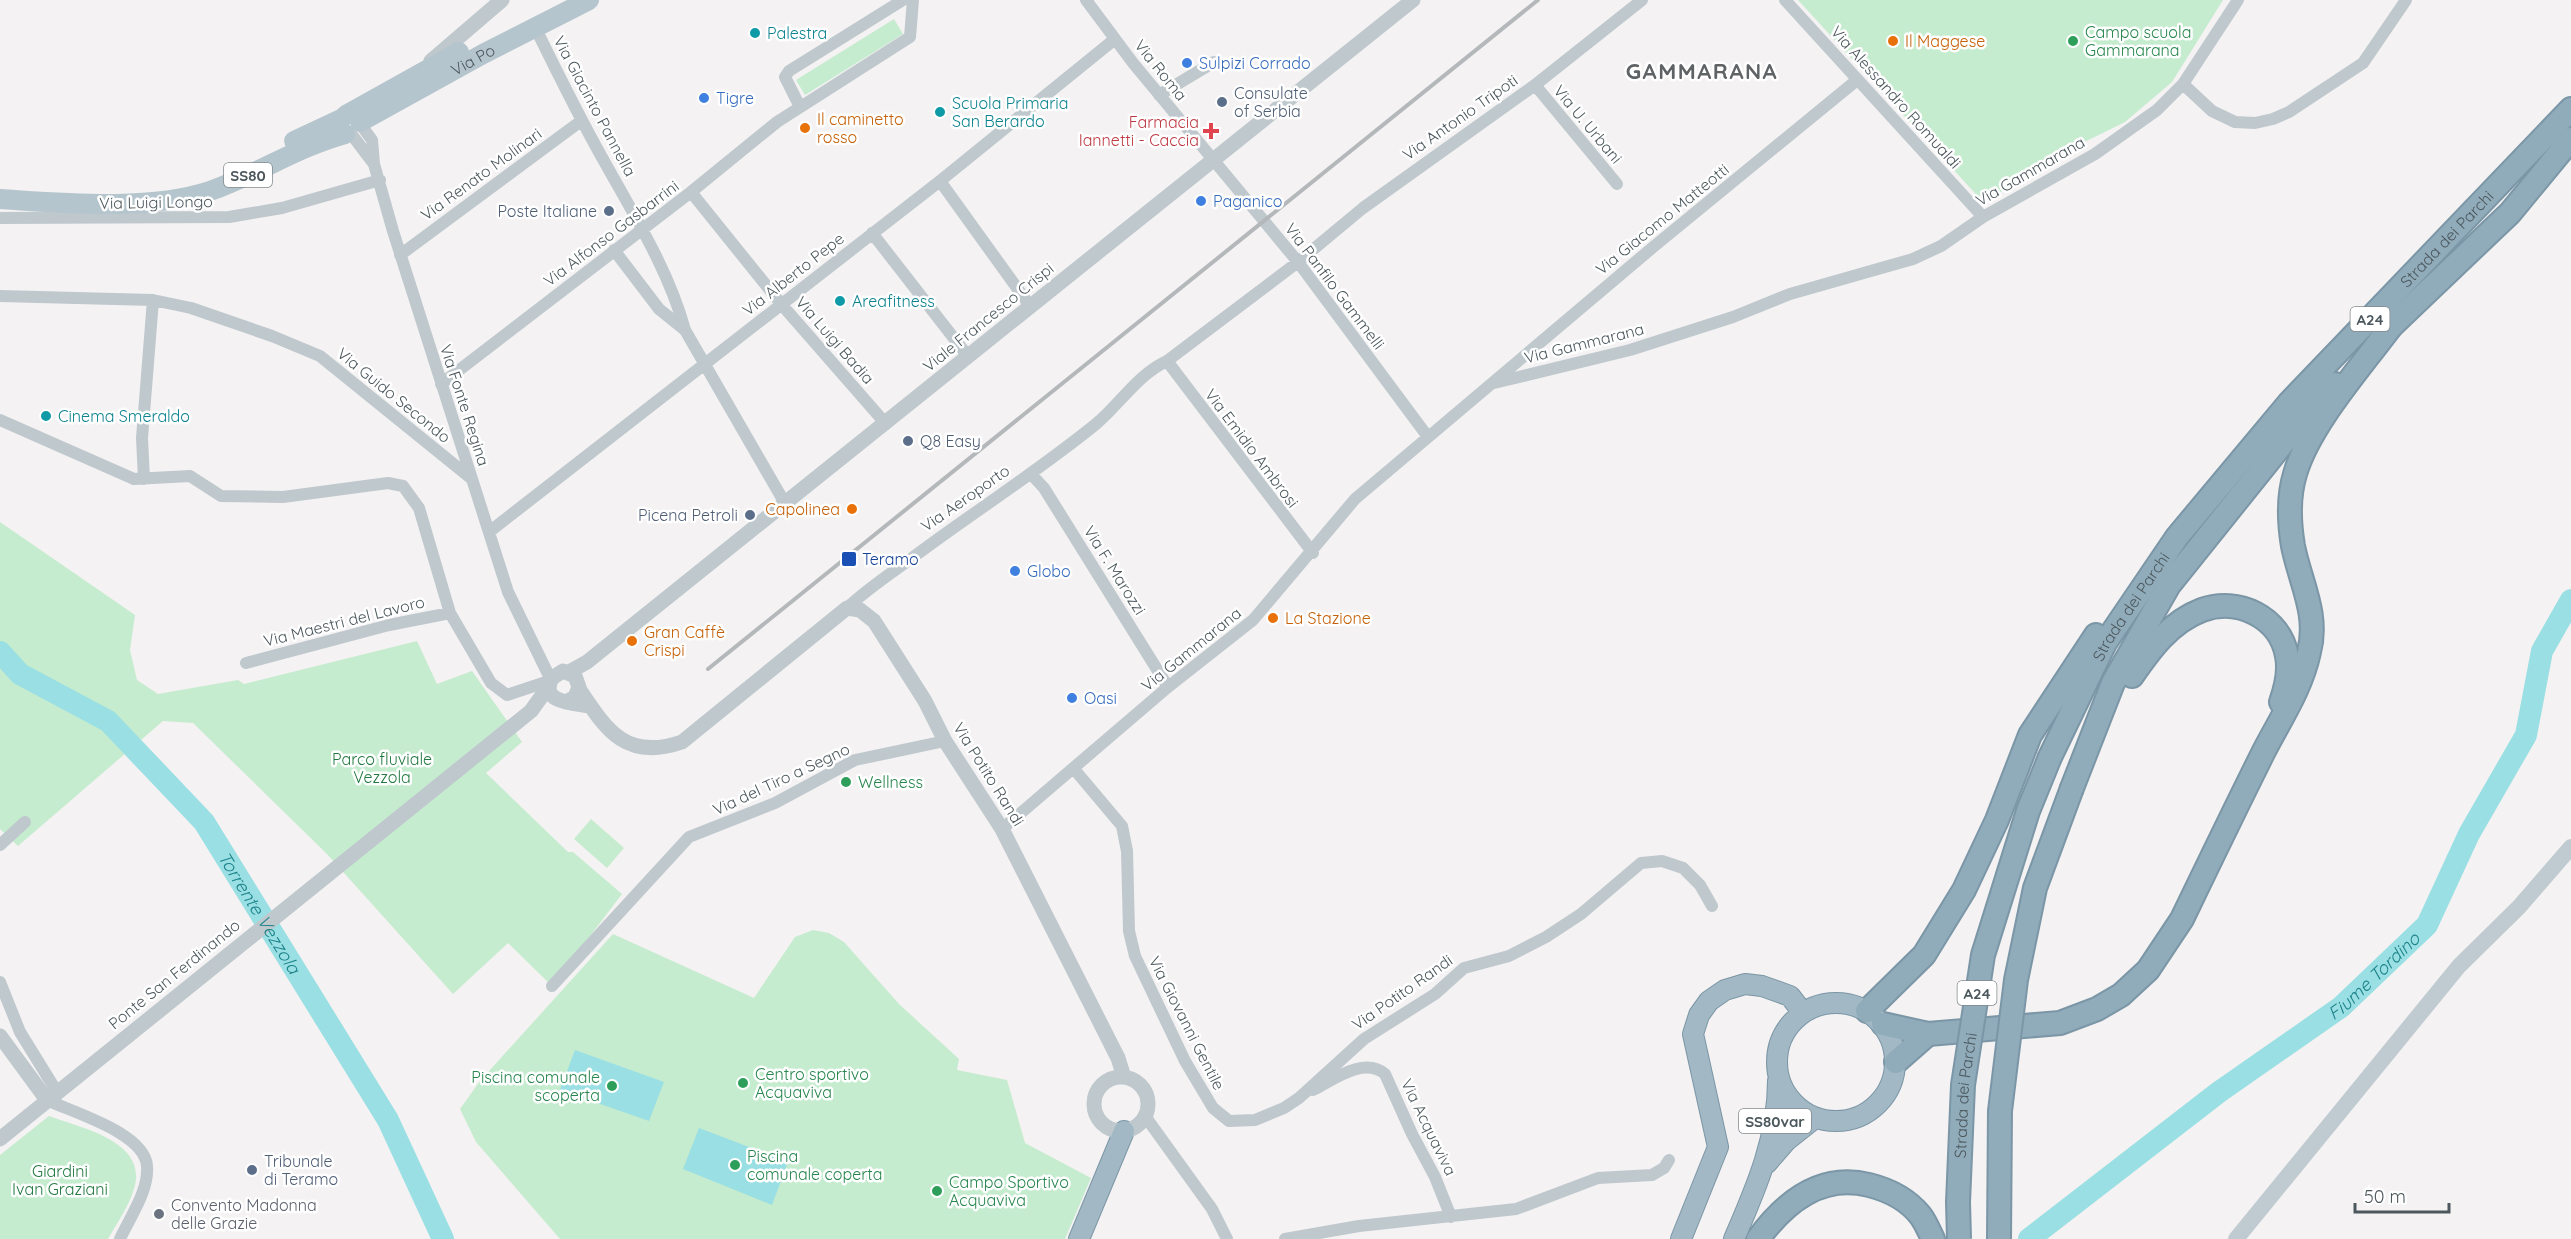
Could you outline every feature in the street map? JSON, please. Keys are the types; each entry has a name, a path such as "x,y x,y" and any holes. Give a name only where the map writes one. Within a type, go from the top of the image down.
{"highway":[{"name":"Strada dei Parchi","path":"1959,1239 1958,1202 1963,1085 1983,955 2024,822 2050,757 2105,643 2177,537 2289,403 2571,109"},
{"name":"Strada dei Parchi","path":"1999,1239 2000,1111 2016,980 2036,888 2113,683 2169,585 2230,512 2303,418 2392,325 2510,213 2571,140"},
{"path":"1875,1017 1893,1042 1896,1062 1893,1081 1884,1098 1870,1112 1853,1120 1833,1122 1815,1118 1798,1108 1786,1094 1778,1076 1777,1058 1781,1041 1790,1025 1803,1013 1818,1005 1851,1004 1875,1017 1928,1034 2060,1023 2097,1009 2121,995 2148,970 2182,920 2268,743 2296,696 2310,648 2311,609 2294,551 2290,526 2291,495 2304,451 2392,325"},
{"path":"1875,1017 1924,955 1964,890 2031,735 2102,626 2177,537"},
{"path":"2075,781 2126,685 2150,651 2185,619 2217,606 2245,609 2269,622 2281,637 2287,657 2286,688 2268,743"},
{"path":"1681,1239 1718,1147 1693,1034 1699,1015 1709,1002 1725,990 1745,984 1762,986 1790,996 1803,1013"},
{"path":"1896,1062 1928,1034"},
{"name":"SS80var","path":"1734,1239 1766,1165 1778,1106 1778,1076"},
{"name":"SS80var","path":"1766,1165 1786,1141 1815,1118"},
{"path":"1079,1239 1124,1131"},
{"path":"1758,1239 1797,1197 1820,1185 1838,1182 1859,1183 1890,1190 1920,1215 1933,1239"}],"main road":[{"name":"Via Po","path":"451,57 560,0"},
{"name":"Via Po","path":"413,84 589,0"},
{"name":"SS80","path":"0,199 96,203 148,201 162,193 234,170 351,125 451,57"},
{"path":"2236,1239 2459,966 2519,907 2571,847"}],"street":[{"path":"413,84 502,0"},
{"path":"800,107 787,86 785,77 789,71 903,0"},
{"name":"Via Alfonso Gasbarrini","path":"441,384 641,228 691,192 730,158 800,107 910,38 913,0"},
{"name":"Via Roma","path":"1086,0 1212,159"},
{"name":"Viale Francesco Crispi","path":"562,680 786,505 967,355 1413,0"},
{"name":"Via Antonio Tripoti","path":"1298,261 1444,147 1535,85 1642,0"},
{"name":"Via Alessandro Romualdi","path":"1785,0 1983,217"},
{"name":"Via Gammarana","path":"1002,829 1168,687 1254,620 1313,553 1333,524 1355,499 1490,384 1630,350 1734,317 1790,294 1913,259 1941,246 1983,217 2128,132 2157,110 2183,84 2238,0"},
{"path":"2183,84 2212,111 2235,122 2254,123 2273,119 2289,112 2363,63 2406,0"},
{"name":"Via Giacinto Pannella","path":"535,27 581,121 641,228 681,314 685,330 786,505"},
{"path":"451,57 461,37"},
{"name":"Via Alberto Pepe","path":"489,532 940,181 1115,39"},
{"path":"1159,95 1214,62"},
{"name":"Via Giacomo Matteotti","path":"1490,384 1857,80"},
{"name":"Via U. Urbani","path":"1535,85 1617,184"},
{"name":"Via Renato Molinari","path":"400,255 581,121"},
{"name":"Via Fonte Regina","path":"351,125 374,164 380,180 400,255 508,592 538,650 562,680"},
{"name":"Via Panfilo Gammelli","path":"1212,159 1298,261 1428,437"},
{"name":"Via Luigi Longo","path":"0,218 229,217 282,208 380,180"},
{"path":"940,181 1030,306"},
{"name":"Via Luigi Badia","path":"691,192 782,305 886,424"},
{"path":"872,233 967,355"},
{"name":"Via Giacinto Pannella","path":"614,250 659,309 685,330"},
{"name":"Via Aeroporto","path":"562,680 590,706 609,731 625,743 644,748 666,747 682,742 847,608 968,516 1031,474 1097,423 1124,394 1156,367 1167,362 1298,261"},
{"name":"Via Guido Secondo","path":"0,296 153,300 211,315 272,336 320,356 472,479"},
{"path":"144,479 142,438 153,300"},
{"name":"Via Emidio Ambrosi","path":"1167,362 1313,553"},
{"name":"Via Maestri del Lavoro","path":"0,420 116,473 134,479 190,476 221,496 283,497 388,483 404,486 419,508 450,613 491,682 502,693 512,694 562,680"},
{"name":"Via F. Marozzi","path":"1031,474 1040,481 1168,687"},
{"name":"Via Potito Randi","path":"847,608 860,610 874,621 920,691 945,741 1002,829 1118,1058 1124,1077"},
{"name":"Via Maestri del Lavoro","path":"246,663 389,626 450,613"},
{"path":"561,701 575,697 562,680 551,694 561,701 590,706"},
{"name":"Ponte San Ferdinando","path":"0,1139 531,711 562,680"},
{"name":"Ponte San Ferdinando","path":"531,711 561,701"},
{"name":"Via del Tiro a Segno","path":"552,986 689,837 775,803 855,760 945,741"},
{"name":"Via Giovanni Gentile","path":"1074,769 1122,826 1127,850 1130,931 1135,956 1185,1061 1213,1108 1229,1121"},
{"path":"0,845 25,822"},
{"name":"Via Potito Randi","path":"1229,1121 1255,1120 1299,1098 1364,1039 1435,994 1464,968 1509,956 1545,937 1581,914 1641,863 1662,861 1683,868 1700,885 1712,906"},
{"path":"0,982 20,1032 56,1093"},
{"path":"0,1035 56,1093 123,1134 137,1144 142,1151 147,1167 145,1182 120,1239"},
{"name":"Via Acquaviva","path":"1299,1098 1364,1066 1377,1067 1385,1074 1412,1134 1435,1177 1450,1217"},
{"path":"1124,1077 1132,1079 1145,1091 1148,1099 1145,1116 1133,1128 1115,1131 1100,1121 1094,1104 1100,1087 1107,1081 1124,1077"},
{"path":"1145,1116 1212,1209 1227,1239"},
{"path":"1285,1239 1359,1226 1516,1209 1598,1178 1652,1175 1664,1168 1669,1160"}],"green space":[{"path":"1798,0 2223,0 2172,82 2125,122 2052,158 1984,203"},
{"path":"894,19 903,34 805,95 796,80"},
{"name":"Parco fluviale Vezzola","path":"0,522 135,615 130,650 137,680 158,694 238,680 244,684 417,641 437,684 472,671 522,742 486,773 568,852 573,852 622,894 552,986 508,943 453,994 327,854 193,723 163,721 18,846 0,829"},
{"path":"591,819 624,848 607,868 574,839"},
{"name":"Centro sportivo Acquaviva","path":"813,930 829,933 844,942 899,1004 959,1059 957,1070 1007,1080 1025,1143 1091,1178 1065,1239 560,1239 476,1142 460,1109 480,1081 613,934 754,998 795,937"},
{"name":"Giardini Ivan Graziani","path":"49,1116 109,1139 132,1159 136,1173 134,1189 108,1239 0,1239 0,1155"}],"water":[{"name":"Piscina comunale scoperta","path":"575,1050 664,1082 649,1121 560,1090"},
{"name":"Piscina comunale coperta","path":"699,1128 788,1162 772,1205 683,1169"}],"waterway":[{"name":"Fiume Tordino","path":"2029,1239 2219,1092 2341,1007 2427,925 2469,834 2526,735 2542,651 2571,600"},
{"name":"Torrente Vezzola","path":"0,652 20,674 108,721 204,822 388,1120 443,1239"}],"railway":[{"path":"708,669 1538,0"}],"place":[{"name":"Palestra","path":"755,33"},
{"name":"Il Maggese","path":"1893,41"},
{"name":"Campo scuola Gammarana","path":"2073,41"},
{"name":"Sulpizi Corrado","path":"1187,63"},
{"name":"Tigre","path":"704,98"},
{"name":"Consulate of Serbia","path":"1222,102"},
{"name":"Scuola Primaria San Berardo","path":"940,112"},
{"name":"Il caminetto rosso","path":"805,128"},
{"name":"Farmacia Iannetti - Caccia","path":"1211,131"},
{"name":"Paganico","path":"1201,201"},
{"name":"Poste Italiane","path":"609,211"},
{"name":"Areafitness","path":"840,301"},
{"name":"Cinema Smeraldo","path":"46,416"},
{"name":"Q8 Easy","path":"908,441"},
{"name":"Capolinea","path":"852,509"},
{"name":"Picena Petroli","path":"750,515"},
{"name":"Teramo","path":"849,559"},
{"name":"Globo","path":"1015,571"},
{"name":"La Stazione","path":"1273,618"},
{"name":"Gran Caffè Crispi","path":"632,641"},
{"name":"Oasi","path":"1072,698"},
{"name":"Wellness","path":"846,782"},
{"name":"Centro sportivo Acquaviva","path":"743,1083"},
{"name":"Piscina comunale scoperta","path":"612,1086"},
{"name":"Piscina comunale coperta","path":"735,1165"},
{"name":"Tribunale di Teramo","path":"252,1170"},
{"name":"Campo Sportivo Acquaviva","path":"937,1191"},
{"name":"Convento Madonna delle Grazie","path":"159,1214"}],"district":[{"name":"GAMMARANA","path":"1702,71"}]}
